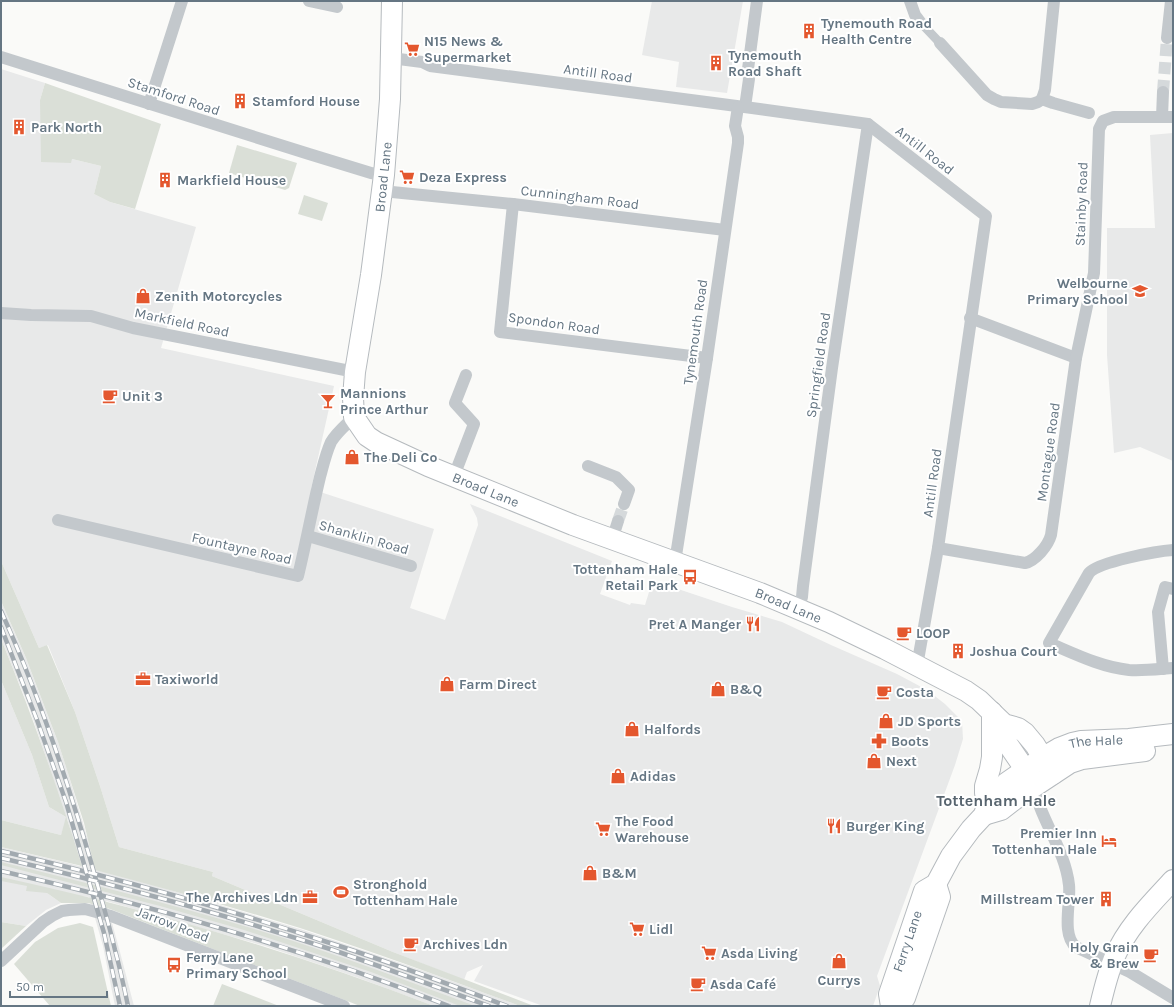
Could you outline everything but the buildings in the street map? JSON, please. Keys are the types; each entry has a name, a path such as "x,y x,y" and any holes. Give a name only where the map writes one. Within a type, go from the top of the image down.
{"main road":[{"name":"Broad Lane","path":"392,1 390,99 383,183 371,275 352,398 354,417 367,436 407,457 573,525 615,530 676,562 798,609 884,649 966,691 979,700 998,718 1025,733 1035,745 1053,774"},
{"path":"998,718 1005,740 1031,778"},
{"path":"986,808 984,793 990,769 998,718"},
{"name":"The Hale","path":"1031,778 1042,758 1058,748 1072,743 1173,734"},
{"name":"The Hale","path":"1031,778 1053,774 1070,763 1082,759 1173,748"},
{"name":"Ferry Lane","path":"891,1006 889,994 924,891 936,884 951,856 1006,783 1031,778"},
{"path":"1100,1006 1112,963 1121,944 1141,915 1173,880"},
{"name":"Ferry Lane","path":"895,1006 905,998 940,897 936,884"}],"street":[{"path":"149,104 182,1"},
{"path":"309,1 337,7"},
{"name":"Tynemouth Road","path":"676,562 707,358 738,137 735,126 742,107 749,79 748,69 757,1"},
{"path":"910,1 915,15 921,23 987,95 1001,102 1032,104 1042,99 1045,90 1054,1"},
{"path":"1167,38 1171,1"},
{"name":"Stamford Road","path":"1,57 371,173 383,183"},
{"name":"Antill Road","path":"391,58 422,62 430,66 868,124 986,216 970,318 938,548 917,666"},
{"path":"1042,99 1096,117 1168,117 1163,92"},
{"name":"Stainby Road","path":"1076,358 1094,273 1098,134 1096,117"},
{"name":"Springfield Road","path":"798,609 802,597 832,368 868,124"},
{"name":"Cunningham Road","path":"383,183 513,204 725,230"},
{"name":"Spondon Road","path":"513,204 500,332 707,358"},
{"name":"Markfield Road","path":"1,313 91,316 133,328 355,372"},
{"path":"970,318 1076,358"},
{"name":"Montague Road","path":"938,548 1024,563 1033,560 1048,544 1051,536 1076,358"},
{"path":"454,476 474,424 455,403 466,375"},
{"name":"Fountayne Road","path":"58,520 298,576 308,536 315,496 331,443 338,433 354,417"},
{"path":"588,466 616,477 629,490 624,504"},
{"name":"Shanklin Road","path":"308,536 411,566"},
{"path":"1173,550 1149,553 1118,560 1093,569 1089,573 1049,643 1106,666 1130,670 1168,668 1158,612 1165,587 1173,589"},
{"path":"1031,778 1040,806 1068,874 1068,926 1070,942 1076,947 1130,972 1173,998"},
{"name":"Jarrow Road","path":"1,961 43,922 52,916 69,910 85,909 111,916 344,1006"}],"shaded area":[{"path":"652,1 743,1 727,93 676,87 679,62 642,55"},
{"path":"1,69 45,83 40,100 72,159 101,166 94,194 110,202 196,227 161,348 334,386 311,489 434,529 410,608 445,620 478,525 477,518 470,504 612,561 600,594 630,605 631,603 645,605 649,592 663,584 782,622 897,674 927,690 945,704 962,721 963,739 955,765 877,976 880,986 873,1006 543,1006 474,981 483,965 467,972 464,980 393,952 212,876 213,872 119,847 75,712 48,645 39,648 1,561"},
{"path":"45,83 161,124 135,209 110,202 94,194 101,166 72,159 71,163 41,162 40,100"},
{"name":"Welbourne Primary School","path":"1173,133 1173,461 1140,447 1114,453 1107,355 1107,228 1155,228 1150,135"},
{"path":"237,145 297,163 289,188 285,190 229,173"},
{"path":"304,195 328,203 322,221 298,214"},
{"path":"1,561 39,648 47,645 75,712 119,847 213,872 212,876 393,952 534,1006 520,1006 383,956 300,928 95,870 84,823 58,742 26,658 1,601"},
{"path":"1,601 26,658 58,742 97,870 157,886 300,929 430,973 520,1006 434,1006 356,977 265,946 106,901 134,1006 115,1006 103,946 89,897 47,893 61,903 46,910 26,926 1,922 1,847 80,866 67,818 61,835 1,820 1,680 32,755 49,807 66,817 30,710 1,639"},
{"path":"1,639 44,752 64,809 82,866 1,847 1,820 61,835 66,817 49,807 32,755 1,680"},
{"path":"1,862 145,898 287,939 358,963 475,1006 460,1006 371,972 244,930 160,906 1,865"},
{"path":"1,877 111,903 220,933 381,986 434,1006 360,1006 110,909 88,903 61,903 47,893 26,891 27,886 1,881"},
{"path":"1,922 26,926 1,949"},
{"path":"80,923 93,927 111,1006 50,1006 14,964 35,942 58,928"},
{"path":"222,984 279,1006 213,1006"}],"tunnel":[{"path":"1163,92 1167,38"},
{"path":"618,521 624,504"}],"railway":[{"path":"1,611 39,703 72,798 106,917 128,1006"},
{"path":"1,627 37,720 66,802 104,933 120,1006"},
{"path":"1,851 84,871 249,917 419,973 507,1006"},
{"path":"1,858 127,889 251,924 333,950 489,1006"},
{"path":"1,871 115,899 228,930 284,947 394,985 449,1006"}],"place":[{"name":"Tynemouth Road Health Centre","path":"809,31"},
{"name":"N15 News & Supermarket","path":"412,49"},
{"name":"Tynemouth Road Shaft","path":"716,63"},
{"name":"Stamford House","path":"240,101"},
{"name":"Park North","path":"19,127"},
{"name":"Deza Express","path":"407,177"},
{"name":"Markfield House","path":"165,180"},
{"name":"Welbourne Primary School","path":"1140,291"},
{"name":"Zenith Motorcycles","path":"143,296"},
{"name":"Unit 3","path":"110,396"},
{"name":"Mannions Prince Arthur","path":"328,401"},
{"name":"The Deli Co","path":"352,457"},
{"name":"Tottenham Hale Retail Park","path":"690,577"},
{"name":"Pret A Manger","path":"753,624"},
{"name":"LOOP","path":"904,633"},
{"name":"Joshua Court","path":"958,651"},
{"name":"Taxiworld","path":"143,679"},
{"name":"Farm Direct","path":"447,684"},
{"name":"B&Q","path":"718,689"},
{"name":"Costa","path":"884,692"},
{"name":"JD Sports","path":"886,721"},
{"name":"Halfords","path":"632,729"},
{"name":"Boots","path":"879,741"},
{"name":"Next","path":"874,761"},
{"name":"Adidas","path":"618,776"},
{"name":"Burger King","path":"834,826"},
{"name":"The Food Warehouse","path":"603,829"},
{"name":"Premier Inn Tottenham Hale","path":"1109,841"},
{"name":"B&M","path":"590,873"},
{"name":"Stronghold Tottenham Hale","path":"341,892"},
{"name":"The Archives Ldn","path":"310,897"},
{"name":"Millstream Tower","path":"1106,899"},
{"name":"Lidl","path":"637,929"},
{"name":"Archives Ldn","path":"411,944"},
{"name":"Asda Living","path":"709,953"},
{"name":"Holy Grain & Brew","path":"1151,955"},
{"name":"Currys","path":"839,961"},
{"name":"Ferry Lane Primary School","path":"174,965"},
{"name":"Asda Café","path":"698,984"}],"district":[{"name":"Tottenham Hale","path":"996,800"}]}
